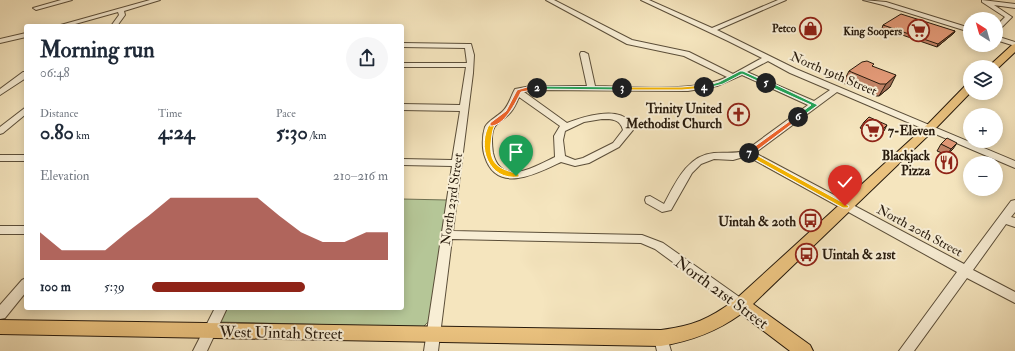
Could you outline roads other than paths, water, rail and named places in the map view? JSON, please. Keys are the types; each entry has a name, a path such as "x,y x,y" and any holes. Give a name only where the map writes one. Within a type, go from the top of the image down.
{"main road":[{"path":"1000,60 1015,46"},
{"name":"West Uintah Street","path":"0,327 210,330 432,343 663,344 697,332 713,324 741,305 929,128 963,94"},
{"name":"North 21st Street","path":"741,305 804,351"}],"street":[{"path":"36,8 69,0"},
{"path":"115,24 121,12 157,0"},
{"path":"549,0 630,42 686,54 733,77"},
{"name":"North 19th Street","path":"644,0 712,30 768,58 836,89 1015,164"},
{"path":"712,30 783,0"},
{"path":"866,0 889,1 963,22"},
{"path":"889,1 894,0"},
{"path":"889,1 963,27"},
{"path":"984,1 1015,6"},
{"path":"984,1 987,5 1002,12"},
{"path":"69,24 145,8"},
{"path":"1003,13 1008,15 1009,19 1003,24"},
{"path":"0,42 24,36"},
{"path":"1003,41 1015,46"},
{"name":"North 23rd Street","path":"404,45 469,47 470,65 432,343"},
{"path":"584,54 591,88"},
{"path":"518,91 531,88 697,88 716,84 733,77 768,58"},
{"path":"404,65 470,65"},
{"path":"742,72 815,105"},
{"path":"0,93 24,75"},
{"path":"650,200 662,208 665,208 669,205 688,171 698,162 713,156 733,157 748,153 836,89"},
{"path":"518,91 524,97 566,126"},
{"path":"518,91 518,107"},
{"path":"537,106 518,107 506,113 494,122 489,129 488,154 492,164 503,172 516,176 530,172 560,158 575,163 586,161 616,145 628,130 627,125 625,121 617,117 610,116 592,118 566,126 562,129 558,136 560,158"},
{"path":"404,107 464,108"},
{"path":"0,131 24,112"},
{"name":"North 20th Street","path":"748,153 1015,298"},
{"path":"0,158 24,158"},
{"path":"404,162 456,163"},
{"path":"906,351 966,271 1010,221 1015,204"},
{"path":"0,230 24,230"},
{"name":"North 21st Street","path":"446,236 633,238 647,240 659,246 741,305"},
{"path":"0,314 24,286"},
{"path":"200,351 220,310"}],"place":[{"name":"Petco","path":"811,28"},
{"name":"King Soopers","path":"918,31"},
{"name":"Trinity United Methodist Church","path":"738,115"},
{"name":"7-Eleven","path":"872,130"},
{"name":"Blackjack Pizza","path":"946,162"},
{"name":"Uintah & 20th","path":"811,221"},
{"name":"Uintah & 21st","path":"807,254"}]}
